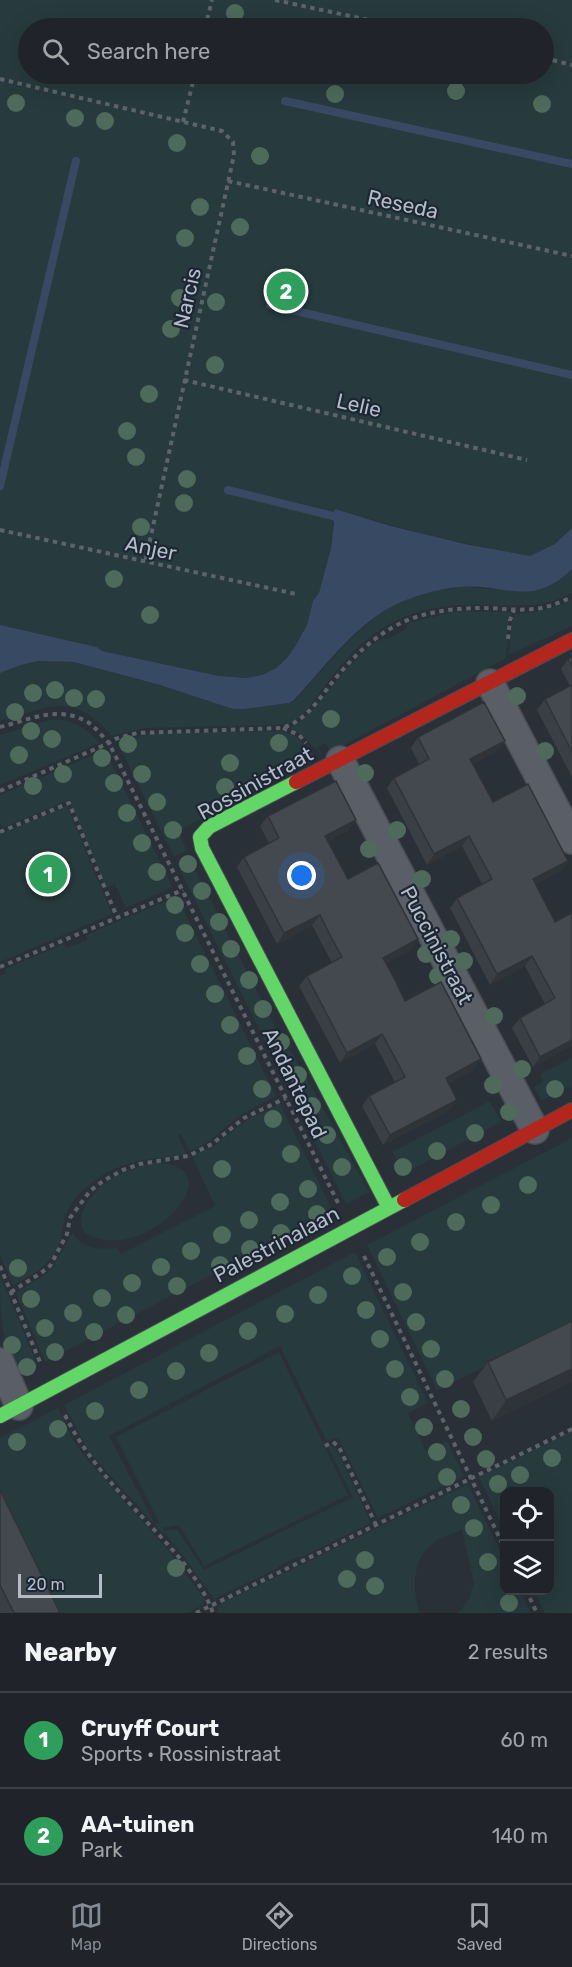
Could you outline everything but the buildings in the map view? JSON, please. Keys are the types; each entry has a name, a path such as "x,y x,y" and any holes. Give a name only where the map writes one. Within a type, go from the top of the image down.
{"street":[{"name":"Rossinistraat","path":"389,1208 207,858 200,837 209,827 572,640"},
{"path":"490,683 572,840"},
{"name":"Puccinistraat","path":"340,760 535,1130"},
{"name":"Palestrinalaan","path":"9,1411 572,1110"},
{"path":"0,1362 9,1411"}],"path":[{"path":"208,18 212,0"},
{"path":"275,0 359,18"},
{"path":"554,61 572,65"},
{"path":"0,79 18,83"},
{"path":"21,84 183,122 192,84"},
{"name":"Narcis","path":"145,562 234,155 233,142 222,130 183,122"},
{"name":"Reseda","path":"228,181 572,256"},
{"name":"Lelie","path":"184,380 527,460"},
{"name":"Anjer","path":"0,530 296,594"},
{"path":"0,791 115,739 149,731 282,728 294,724 306,715 335,678 364,647 399,624 424,615 460,608 535,609 572,597"},
{"name":"Andantepad","path":"0,728 50,713 66,714 88,723 109,743 351,1228 501,1541"},
{"path":"0,832 69,803 117,917"},
{"path":"0,967 183,890"},
{"path":"11,1292 50,1266 67,1234 70,1218 90,1191 104,1181 123,1170 140,1164 188,1156 212,1144 244,1118 286,1098"},
{"path":"0,1266 51,1388 85,1451 102,1473 188,1567 206,1594 213,1613"},
{"path":"196,1613 572,1429"},
{"path":"325,1446 333,1442 339,1447 376,1525"},
{"path":"528,1595 537,1613"}],"green space":[{"path":"0,0 572,0 572,528 547,549 535,555 525,556 430,535 335,509 331,548 319,594 313,601 307,625 296,645 276,668 262,675 247,678 219,676 102,651 97,647 0,625"},
{"path":"572,569 572,593 550,602 506,606 450,606 417,612 385,626 354,651 303,714 289,723 145,728 112,736 85,712 60,706 0,721 0,673 38,661 74,662 160,685 233,709 289,703 295,700 355,634 396,604 418,595 440,590 464,587 488,589 507,587 565,575"},
{"path":"572,600 572,626 509,655 511,625 515,614 544,610"},
{"path":"457,611 512,612 508,625 506,658 331,752 325,743 318,747 323,756 302,735 290,728 307,716 361,654 375,643 406,629 408,623"},
{"path":"53,719 79,726 100,743 0,785 0,735"},
{"path":"281,731 297,738 317,759 178,831 187,851 174,857 117,742 152,733"},
{"path":"105,750 172,886 126,908 115,884 106,888 69,800 2,828 0,822 0,795"},
{"path":"67,806 112,914 0,962 0,834"},
{"path":"189,858 284,1044 270,1051 177,864"},
{"path":"173,898 178,899 276,1096 247,1111 198,1149 190,1152 180,1133 178,1135 186,1154 133,1162 116,1168 94,1181 70,1206 65,1216 60,1243 52,1257 34,1273 13,1285 0,1255 0,976 6,973 5,969 64,944 67,948 87,940 86,935"},
{"path":"290,1049 369,1192 346,1204 273,1057"},
{"path":"572,1058 572,1085 542,1101 534,1087 543,1082 540,1074"},
{"path":"490,1101 501,1122 399,1176 392,1164 397,1161 392,1152"},
{"path":"280,1104 333,1211 45,1362 16,1293 52,1268 73,1232 76,1238 86,1245 98,1248 117,1248 121,1254 215,1206 192,1156 215,1145 247,1120"},
{"path":"572,1138 572,1325 437,1390 367,1245"},
{"path":"154,1163 178,1167 188,1179 186,1195 175,1212 156,1227 133,1237 109,1240 85,1233 81,1224 82,1214 97,1190 114,1177"},
{"path":"355,1252 428,1403 408,1413 426,1451 447,1441 464,1476 378,1518 339,1439 334,1438 327,1442 280,1346 109,1436 155,1524 159,1523 116,1437 279,1352 348,1495 204,1566 179,1525 163,1528 164,1531 177,1529 204,1570 353,1497 328,1447 332,1445 336,1448 371,1523 300,1558 299,1556 278,1566 214,1599 165,1533 163,1534 89,1452 64,1405"},
{"path":"0,1276 38,1366 27,1372 11,1356 3,1331"},
{"path":"58,1408 72,1438 85,1457 169,1551 205,1600 203,1605 187,1613 44,1613 0,1524 0,1438"},
{"path":"572,1431 572,1613 545,1613 536,1595 554,1595 554,1487 500,1487 500,1521 479,1477"},
{"path":"468,1484 500,1551 500,1595 522,1595 531,1613 458,1613 469,1599 474,1583 462,1530 434,1542 420,1559 415,1586 420,1613 218,1613 218,1607 222,1603"}],"water":[{"path":"335,509 391,526 465,544 530,556 555,544 572,528 572,569 544,588 530,591 517,592 476,587 453,588 406,600 389,608 373,618 345,643 289,703 233,709 160,685 74,662 38,661 0,673 0,625 97,647 102,651 219,676 247,678 262,675 276,668 287,658 307,625 313,601 319,593 331,548 334,523 332,518"}],"waterway":[{"path":"285,101 572,164"},
{"path":"0,486 76,161"},
{"path":"270,305 572,375"},
{"path":"228,490 341,518"}],"traffic: fast":[{"path":"296,782 209,827 200,837 202,848 389,1208"},
{"path":"0,1416 404,1200"}],"traffic: jam":[{"path":"296,782 572,640"},
{"path":"404,1200 572,1110"}],"place":[{"name":"AA-tuinen","path":"286,291"},
{"name":"Cruyff Court","path":"48,874"}]}
